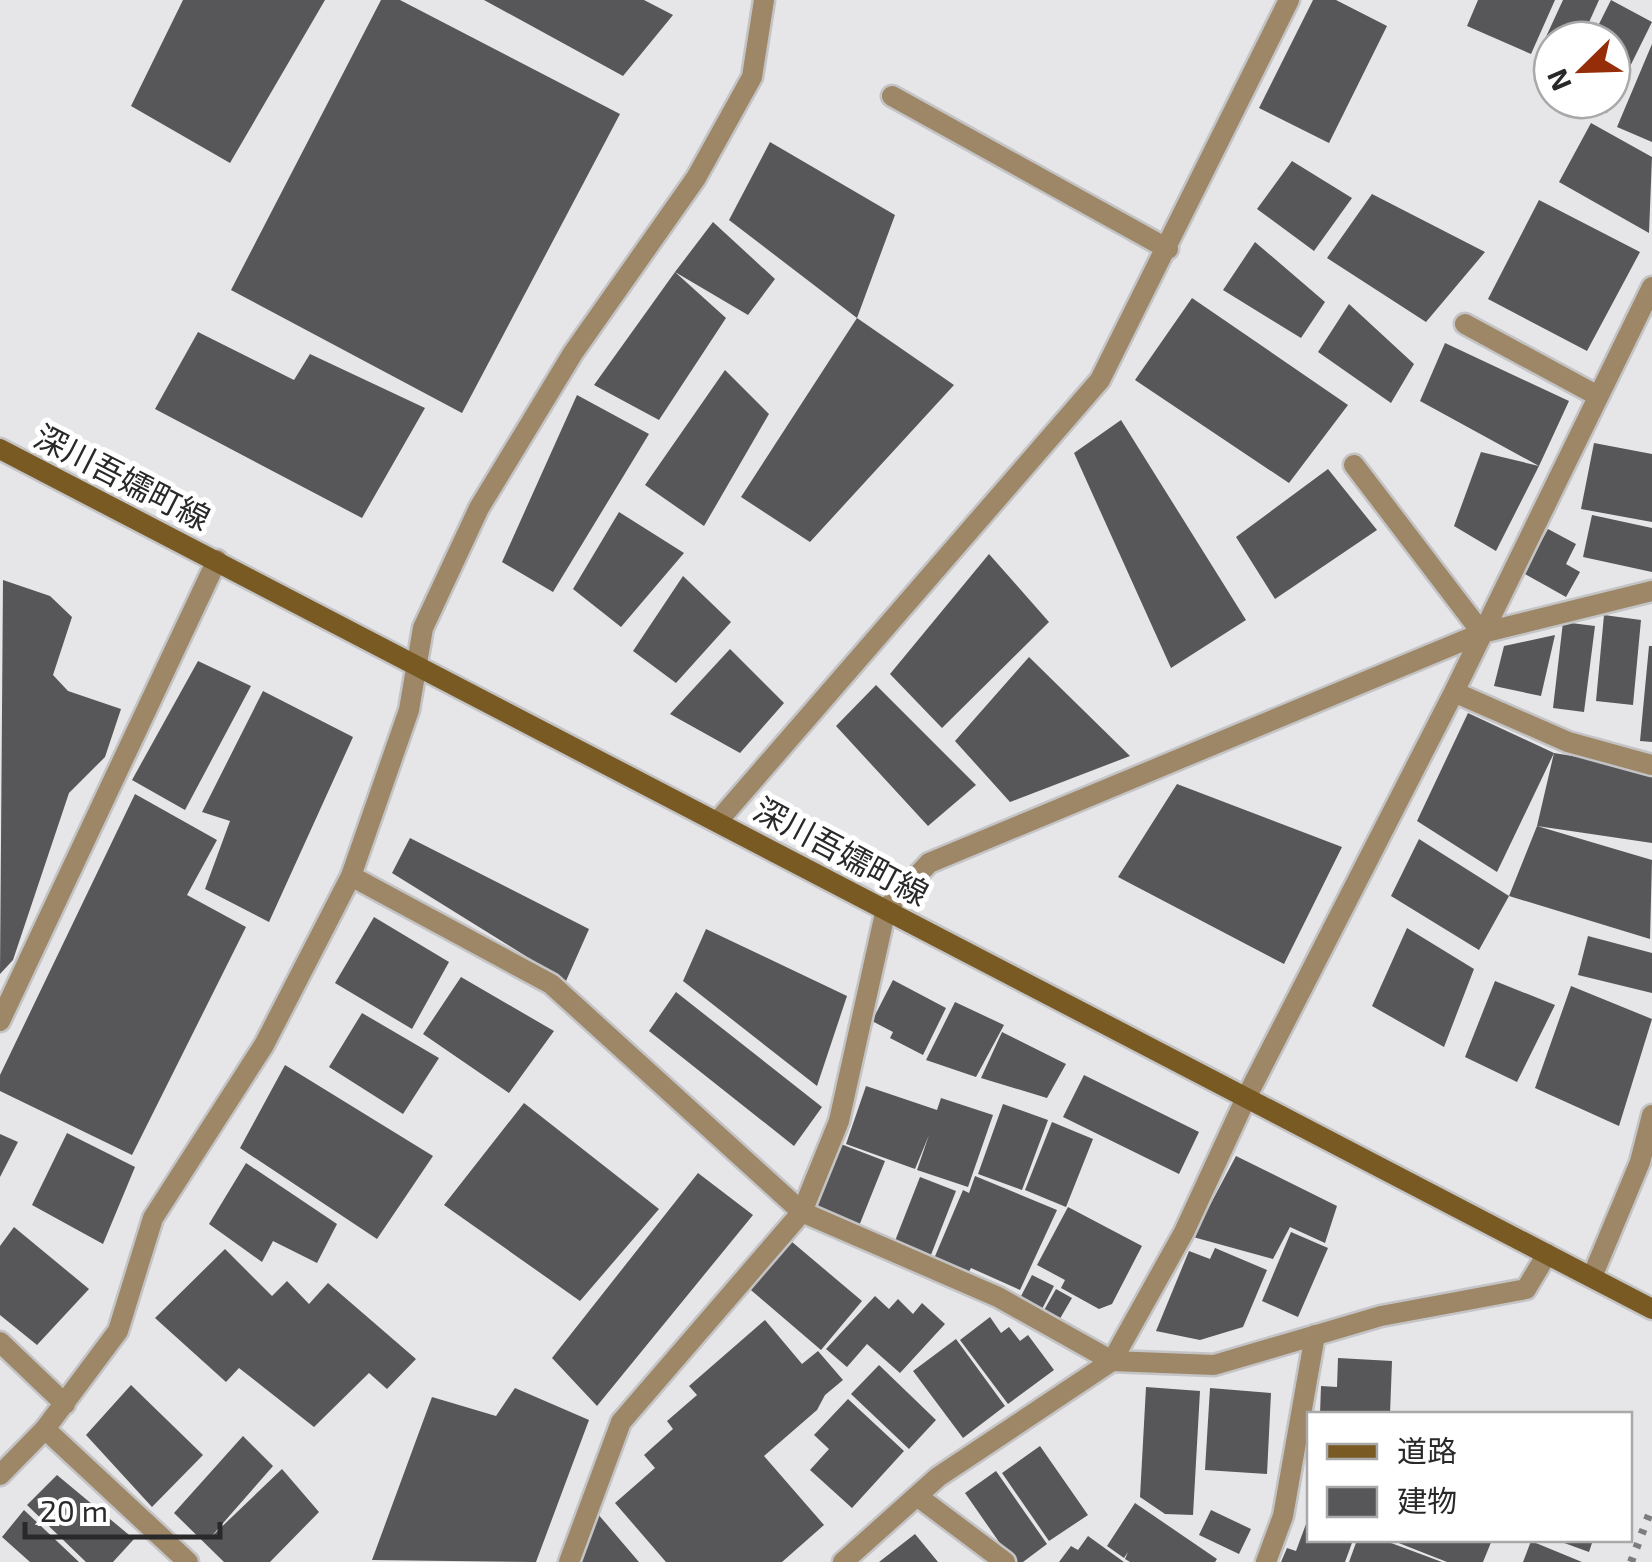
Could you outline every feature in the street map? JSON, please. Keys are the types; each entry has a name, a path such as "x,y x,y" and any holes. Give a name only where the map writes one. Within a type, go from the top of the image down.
{"main road":[{"name":"深川吾嬬町線","path":"0,450 1652,1309"}],"street":[{"path":"0,1475 45,1429 118,1331 153,1218 264,1045 352,876 409,710 423,628 479,508 573,353 696,178 752,78 764,0"},
{"path":"718,822 1100,380 1168,250 1288,0"},
{"path":"892,96 1168,250"},
{"path":"843,1562 938,1477 1112,1362 1184,1232 1246,1098 1454,692 1652,286"},
{"path":"1465,324 1598,396"},
{"path":"1354,466 1482,633"},
{"path":"0,1021 218,560"},
{"path":"569,1562 620,1422 802,1212 840,1120 886,909 929,863 1482,633 1652,591"},
{"path":"1454,692 1568,742 1652,765"},
{"path":"352,876 551,984 802,1212 998,1297 1112,1362 1214,1365 1382,1316 1526,1289 1547,1254"},
{"path":"1592,1277 1640,1162 1652,1115"},
{"path":"1266,1562 1283,1516 1315,1335"},
{"path":"0,1342 65,1404"},
{"path":"45,1429 188,1562"},
{"path":"917,1496 1005,1562"}],"building":[{"path":"183,0 325,0 230,163 131,106"},
{"path":"381,0 400,0 620,114 462,413 231,290"},
{"path":"484,0 644,0 673,15 623,76"},
{"path":"1313,0 1336,0 1387,26 1329,143 1259,108"},
{"path":"1478,0 1555,0 1546,20 1532,20 1531,54 1467,26"},
{"path":"1563,0 1599,0 1590,20 1554,20"},
{"path":"1611,0 1652,22 1632,62 1632,20 1601,20"},
{"path":"1652,44 1652,142 1617,127 1620,120 1632,120 1632,91"},
{"path":"1591,123 1652,157 1649,233 1559,182"},
{"path":"770,142 895,215 857,318 729,220"},
{"path":"1292,161 1352,198 1314,251 1257,209"},
{"path":"1372,194 1485,252 1426,322 1327,258"},
{"path":"1539,200 1640,252 1587,351 1488,299"},
{"path":"713,222 775,279 748,315 675,272"},
{"path":"1255,242 1325,302 1301,338 1223,290"},
{"path":"675,272 726,318 659,420 594,385"},
{"path":"1192,298 1348,405 1289,483 1135,380"},
{"path":"1349,304 1414,364 1391,403 1318,352"},
{"path":"857,318 954,385 810,542 741,497"},
{"path":"198,332 294,380 310,354 425,408 362,518 155,409"},
{"path":"1445,343 1569,401 1539,466 1420,401"},
{"path":"725,370 769,414 704,526 645,485"},
{"path":"577,395 649,434 553,592 502,562"},
{"path":"1121,420 1246,620 1171,668 1074,453"},
{"path":"1594,443 1652,454 1652,522 1581,509"},
{"path":"1481,452 1539,466 1496,551 1454,526"},
{"path":"1328,469 1377,530 1275,599 1236,537"},
{"path":"619,512 684,553 621,627 573,589"},
{"path":"1592,515 1652,528 1652,572 1583,557"},
{"path":"1548,529 1576,544 1566,564 1580,572 1566,597 1523,573"},
{"path":"989,554 1049,622 942,728 890,674"},
{"path":"683,576 731,622 676,683 633,651"},
{"path":"3,580 50,596 72,617 53,675 68,691 121,709 105,757 69,793 13,960 0,974"},
{"path":"1604,615 1641,620 1633,705 1596,701"},
{"path":"1563,622 1595,626 1584,712 1553,708"},
{"path":"1555,635 1541,696 1494,686 1504,646"},
{"path":"1652,646 1652,742 1640,741"},
{"path":"730,649 784,703 740,753 670,714"},
{"path":"1029,657 1130,756 1010,802 955,741"},
{"path":"198,661 251,686 185,810 132,780"},
{"path":"876,685 976,785 928,826 836,726"},
{"path":"263,691 353,737 269,922 205,889 230,821 202,812"},
{"path":"1468,713 1554,753 1497,872 1417,821"},
{"path":"1554,753 1652,769 1652,843 1537,826"},
{"path":"1177,784 1342,847 1284,964 1118,877"},
{"path":"135,794 217,840 187,895 246,927 132,1155 0,1091 0,1075"},
{"path":"1537,826 1652,860 1650,939 1509,896"},
{"path":"410,838 589,929 566,981 392,873"},
{"path":"1419,839 1509,896 1479,950 1391,896"},
{"path":"374,917 449,962 412,1029 335,983"},
{"path":"1407,928 1474,969 1444,1047 1372,1006"},
{"path":"706,929 847,996 817,1086 683,981"},
{"path":"1588,936 1652,953 1652,993 1578,975"},
{"path":"461,977 554,1031 509,1093 423,1034"},
{"path":"893,980 946,1008 923,1055 890,1038 893,1032 872,1021"},
{"path":"1495,981 1555,1005 1517,1082 1465,1057"},
{"path":"1571,986 1652,1019 1619,1126 1535,1088"},
{"path":"676,992 822,1107 794,1146 649,1031"},
{"path":"955,1002 1004,1025 976,1077 926,1060"},
{"path":"362,1013 439,1058 403,1114 329,1067"},
{"path":"1002,1032 1066,1064 1047,1098 981,1078"},
{"path":"285,1065 433,1156 377,1239 240,1148"},
{"path":"1084,1075 1199,1132 1179,1174 1063,1117"},
{"path":"866,1086 937,1110 941,1098 993,1115 968,1187 917,1170 929,1135 915,1169 846,1144"},
{"path":"524,1103 659,1209 580,1301 444,1205"},
{"path":"1003,1104 1048,1120 1022,1190 978,1174"},
{"path":"1052,1122 1093,1139 1066,1207 1025,1190"},
{"path":"67,1133 135,1167 103,1244 32,1205"},
{"path":"0,1134 18,1142 0,1177"},
{"path":"833,1141 885,1161 857,1231 805,1211"},
{"path":"1236,1156 1337,1206 1325,1243 1290,1227 1273,1259 1193,1237"},
{"path":"246,1163 337,1224 317,1263 273,1241 262,1262 209,1224"},
{"path":"698,1173 753,1215 597,1406 552,1358"},
{"path":"975,1176 1057,1210 1020,1290 971,1268 967,1275 933,1261 963,1190 969,1193"},
{"path":"920,1177 956,1191 929,1260 893,1246"},
{"path":"1068,1207 1142,1246 1112,1304 1099,1309 1061,1288 1065,1280 1037,1265"},
{"path":"14,1227 89,1289 37,1345 0,1315 0,1246"},
{"path":"1291,1232 1328,1248 1298,1317 1262,1301"},
{"path":"785,1236 862,1301 821,1350 745,1285"},
{"path":"1215,1248 1267,1270 1243,1327 1200,1340 1156,1331 1189,1251 1210,1259"},
{"path":"225,1249 272,1296 287,1281 309,1304 328,1283 416,1359 387,1389 369,1373 314,1427 239,1368 226,1382 155,1318"},
{"path":"1032,1275 1054,1286 1041,1311 1019,1300"},
{"path":"1056,1289 1072,1298 1058,1322 1043,1312"},
{"path":"875,1296 889,1309 898,1299 913,1314 922,1303 945,1324 900,1373 867,1344 847,1367 826,1349"},
{"path":"990,1317 1001,1333 1009,1327 1020,1341 1028,1335 1054,1370 1008,1404 960,1340"},
{"path":"765,1320 802,1364 818,1351 843,1380 825,1395 817,1410 764,1456 824,1525 782,1562 666,1562 615,1503 655,1468 644,1455 673,1429 667,1421 697,1395 689,1386"},
{"path":"956,1339 1005,1406 963,1438 913,1371"},
{"path":"1338,1358 1392,1361 1390,1412 1320,1412 1321,1386 1337,1387"},
{"path":"879,1365 936,1420 909,1449 851,1394"},
{"path":"131,1385 203,1455 152,1507 86,1435"},
{"path":"1146,1387 1200,1391 1193,1515 1165,1514 1140,1497"},
{"path":"515,1388 589,1420 536,1562 372,1560 432,1397 496,1416"},
{"path":"1210,1388 1271,1393 1267,1474 1205,1470"},
{"path":"848,1399 904,1451 852,1508 810,1470 829,1449 814,1435"},
{"path":"243,1436 273,1466 210,1538 282,1469 319,1512 270,1562 224,1562 174,1513"},
{"path":"1040,1446 1088,1515 1049,1541 1002,1473"},
{"path":"996,1471 1047,1544 1023,1562 1013,1562 965,1493"},
{"path":"57,1475 134,1539 113,1562 86,1562 27,1505"},
{"path":"1135,1503 1217,1559 1215,1562 1130,1562 1125,1559 1128,1552 1124,1558 1107,1546"},
{"path":"24,1510 79,1562 30,1562 2,1537"},
{"path":"1211,1510 1251,1529 1239,1554 1199,1535"},
{"path":"597,1513 639,1562 579,1562"},
{"path":"1307,1521 1307,1542 1352,1542 1345,1562 1281,1562 1287,1548 1296,1551"},
{"path":"915,1534 938,1562 879,1562"},
{"path":"1088,1536 1124,1562 1059,1562 1071,1546 1078,1550"},
{"path":"1356,1542 1388,1542 1442,1562 1349,1562"},
{"path":"1396,1542 1491,1542 1483,1562 1447,1562"},
{"path":"1533,1542 1582,1562 1523,1562"},
{"path":"1562,1542 1592,1542 1589,1552"}],"railway":[{"path":"1631,1562 1652,1507"}]}
